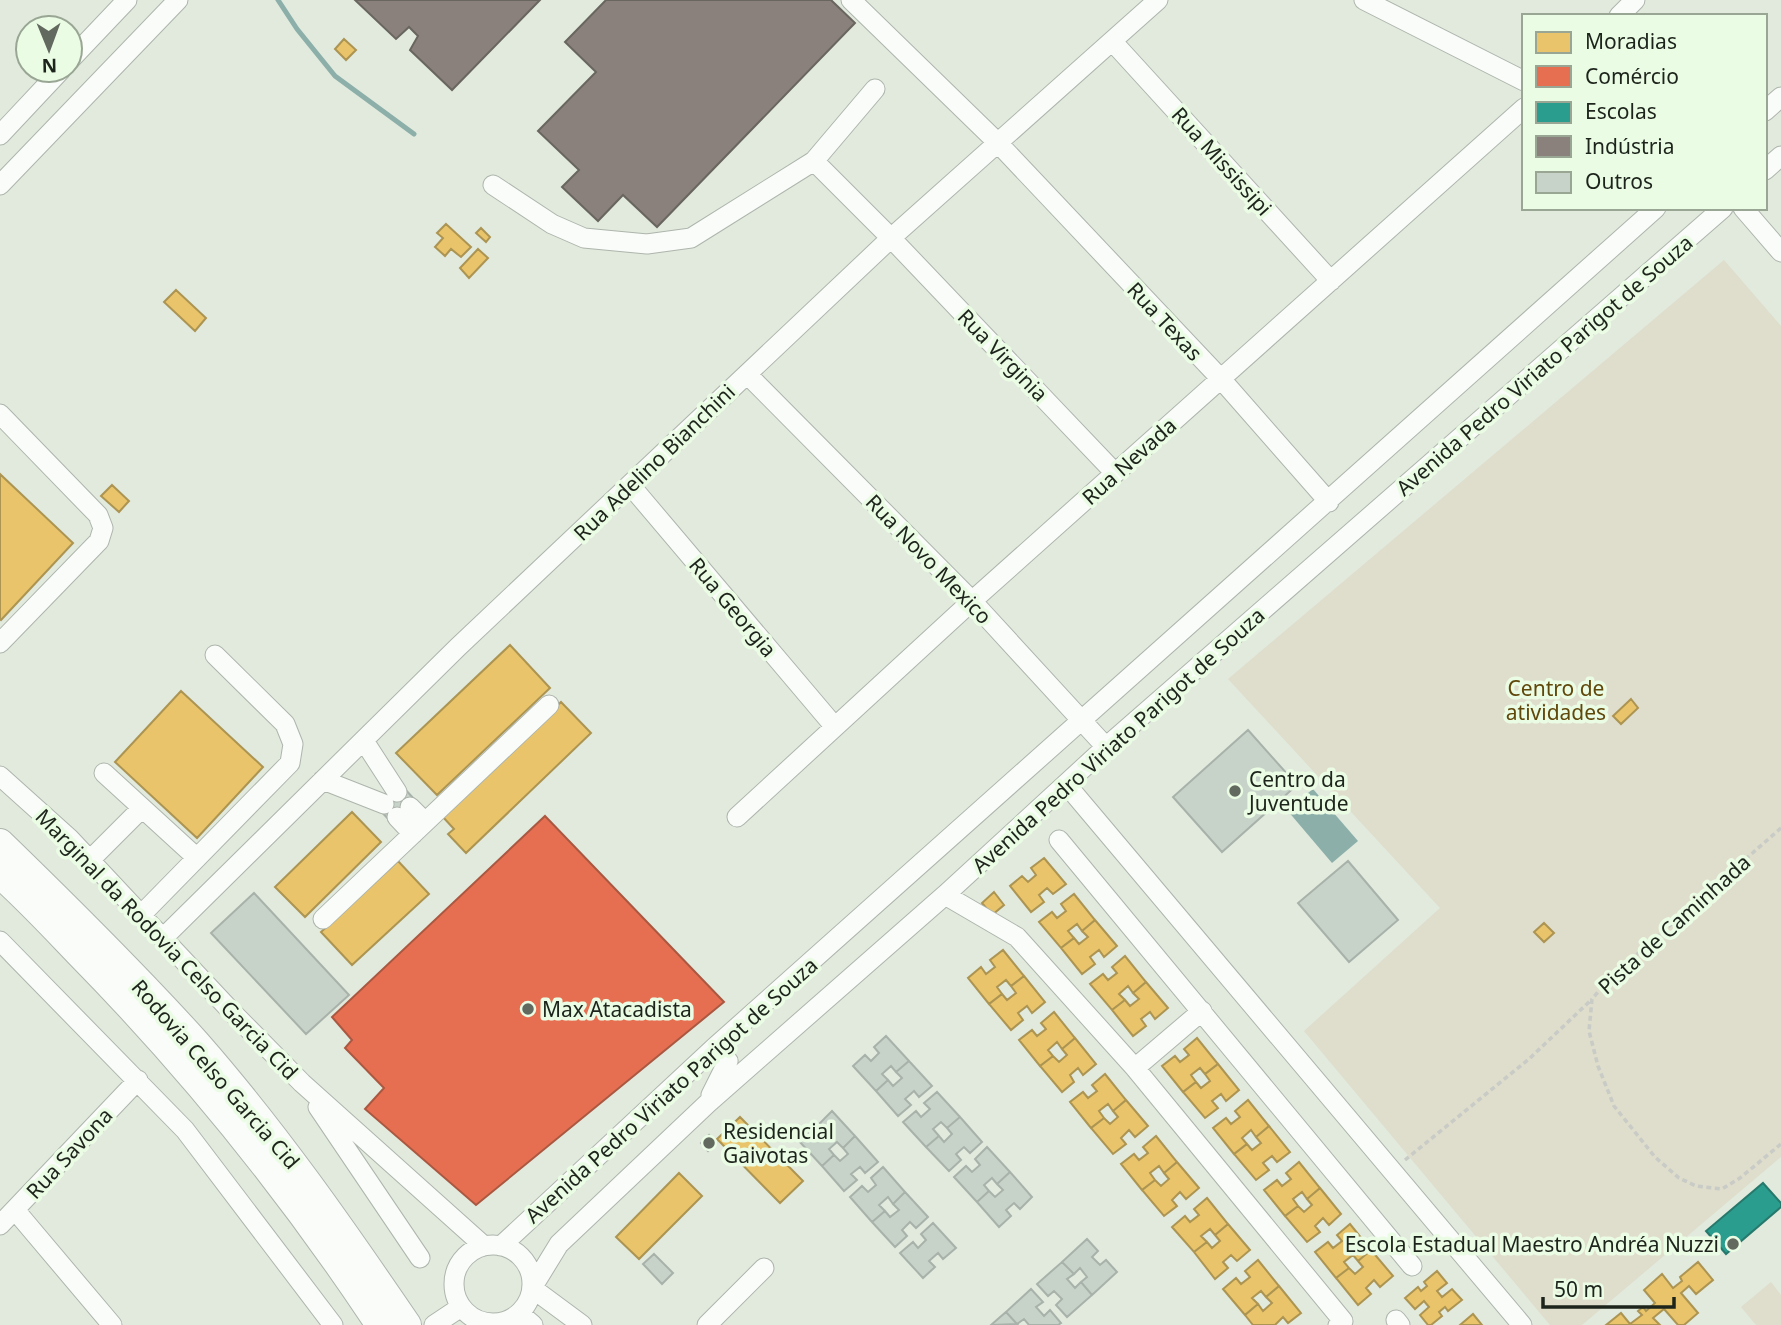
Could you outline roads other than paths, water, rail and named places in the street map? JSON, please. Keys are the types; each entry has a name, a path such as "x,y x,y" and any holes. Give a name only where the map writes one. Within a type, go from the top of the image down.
{"highway":[{"name":"Rodovia Celso Garcia Cid","path":"0,842 85,925 197,1045 315,1191 380,1311"},
{"name":"Rodovia Celso Garcia Cid","path":"0,874 134,1009 201,1085 380,1311 407,1325"}],"street":[{"path":"84,45 127,0"},
{"path":"0,185 178,0"},
{"name":"Rua Texas","path":"850,0 998,144 1221,379 1329,502"},
{"name":"Rua Adelino Bianchini","path":"163,938 458,647 891,238 1158,0"},
{"path":"1364,0 1522,80"},
{"path":"1621,14 1635,0"},
{"name":"Rua Mississipi","path":"1112,41 1331,281"},
{"path":"0,135 48,84"},
{"path":"493,185 552,224 584,238 647,244 691,238 814,161 876,89"},
{"path":"1767,109 1781,97"},
{"name":"Rua Nevada","path":"737,817 972,601 1522,110"},
{"path":"1767,168 1781,156"},
{"name":"Rua Virginia","path":"814,161 1115,473"},
{"name":"Avenida Pedro Viriato Parigot de Souza","path":"492,1246 1654,210"},
{"name":"Avenida Pedro Viriato Parigot de Souza","path":"532,1288 559,1244 708,1103 945,895 1106,747 1721,210"},
{"path":"1745,210 1781,252"},
{"name":"Rua Novo Mexico","path":"747,374 972,601 1106,747"},
{"path":"0,414 98,515 103,528 99,541 0,643"},
{"name":"Rua Georgia","path":"631,486 835,727"},
{"path":"141,915 289,763 293,744 285,724 215,655"},
{"path":"323,919 549,705"},
{"path":"363,741 397,805 419,828"},
{"path":"104,773 197,858"},
{"name":"Marginal da Rodovia Celso Garcia Cid","path":"0,776 69,838 302,1083"},
{"path":"323,780 397,805"},
{"path":"1066,785 1522,1325"},
{"path":"90,860 142,808"},
{"path":"1059,840 1412,1266"},
{"path":"945,895 1017,937 1135,1068 1343,1321 1338,1325"},
{"path":"2,946 185,1130 333,1325"},
{"path":"1135,1068 1202,1011"},
{"path":"708,1103 728,1061 715,1047"},
{"name":"Rua Savona","path":"0,1225 138,1080"},
{"path":"302,1083 492,1246 518,1254 532,1278 532,1288 525,1306 526,1319 476,1323 461,1307 454,1291 454,1274 462,1258 469,1252 492,1246"},
{"path":"302,1083 420,1258"},
{"path":"15,1210 112,1325"},
{"path":"707,1325 764,1268"},
{"path":"532,1288 582,1325"},
{"path":"434,1325 461,1307"}],"water":[{"path":"1313,789 1358,841 1332,863 1287,810"}],"waterway":[{"path":"278,0 297,29 335,76 414,134"}],"place":[{"name":"Centro da Juventude","path":"1235,791"},
{"name":"Max Atacadista","path":"528,1009"},
{"name":"Residencial Gaivotas","path":"709,1143"},
{"name":"Escola Estadual Maestro Andréa Nuzzi","path":"1733,1244"}],"park label":[{"name":"Centro de atividades","path":"1556,700"}]}
